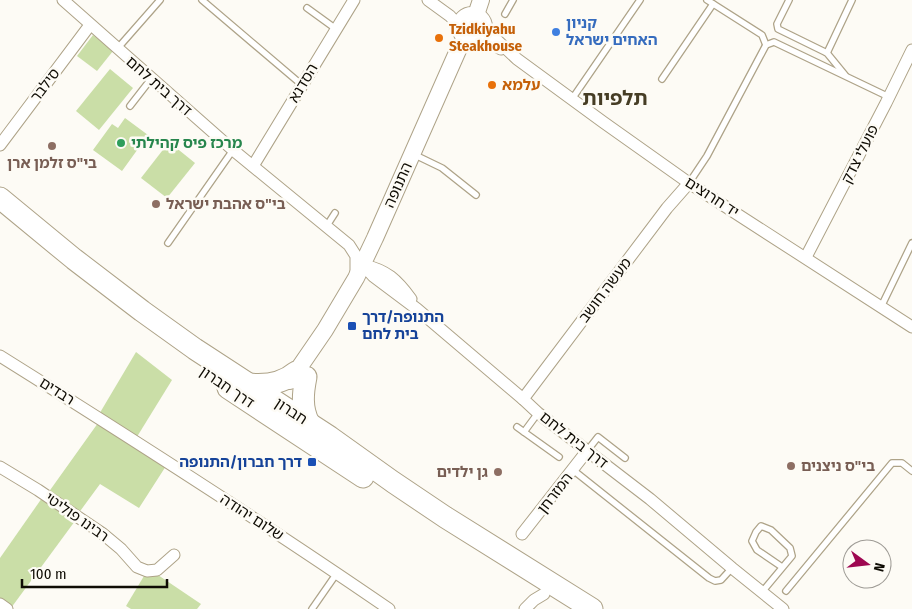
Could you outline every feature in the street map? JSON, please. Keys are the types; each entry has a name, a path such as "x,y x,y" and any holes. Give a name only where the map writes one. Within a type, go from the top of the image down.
{"highway":[{"name":"חברון","path":"0,198 74,259 142,311 248,384 278,409 309,423 445,517 592,609"},
{"name":"דרך חברון","path":"0,215 172,350 217,381 278,409 439,527 567,609"},
{"path":"248,384 274,384 301,375 304,390 304,413 309,423"}],"street":[{"name":"דרך בית לחם","path":"63,0 233,150 342,239 354,251 359,272 379,269 390,276 403,289 417,309 538,413 650,499 783,609"},
{"name":"הסדנא","path":"253,166 354,0"},
{"name":"יד חרוצים","path":"428,0 452,19 473,23 572,100 689,182 912,327"},
{"name":"התנופה","path":"278,409 301,375 317,357 325,330 359,272 459,48 473,23"},
{"name":"סילבר","path":"0,145 90,25"},
{"name":"פועלי צדק","path":"806,258 912,50"},
{"name":"מעשה חושב","path":"524,399 667,208 689,182"},
{"name":"רבדים","path":"0,356 114,427"},
{"name":"שלום יהודה","path":"114,427 389,609"},
{"name":"המזרחן","path":"522,534 587,451"},
{"name":"רבינו פוליטי","path":"0,467 103,534 137,566 147,571 157,570 174,555"},
{"path":"525,609 544,594"},
{"path":"0,604 7,609"}],"lane":[{"path":"117,49 160,0"},
{"path":"202,0 302,85"},
{"path":"505,14 513,0"},
{"path":"572,100 640,0"},
{"path":"789,0 777,24 778,29 827,53 847,77"},
{"path":"827,53 852,0"},
{"path":"662,79 710,2 762,35 766,45"},
{"path":"307,8 336,29"},
{"path":"689,182 707,156 766,45 774,42 889,97"},
{"path":"130,106 151,79"},
{"path":"168,243 233,150"},
{"path":"412,153 438,165 476,195"},
{"path":"326,227 335,213"},
{"path":"881,306 912,243"},
{"path":"524,432 538,413"},
{"path":"517,427 559,458"},
{"path":"587,451 598,437 625,458"},
{"path":"786,591 892,463 902,463 912,471"},
{"name":"דרך בית לחם","path":"573,470 708,578 715,581 720,580 732,568"},
{"path":"762,592 792,556 790,548 771,530 761,526 752,541 757,550 782,567"},
{"path":"312,609 337,573"}],"green space":[{"path":"93,35 113,51 97,71 77,56"},
{"path":"110,69 133,88 99,130 76,111"},
{"name":"מרכז פיס קהילתי","path":"125,118 148,135 122,171 93,150 112,124 118,128"},
{"path":"169,142 195,163 167,198 141,178"},
{"path":"136,352 172,380 135,440 98,416"},
{"path":"98,423 166,466 139,508 100,484 78,514 48,493"},
{"path":"42,498 75,521 11,608 0,600 0,558"},
{"path":"158,575 201,604 197,609 131,609 126,606 144,576"}],"place":[{"name":"קניון האחים ישראל","path":"556,32"},
{"name":"Tzidkiyahu Steakhouse","path":"439,38"},
{"name":"עלמא","path":"492,85"},
{"name":"מרכז פיס קהילתי","path":"121,143"},
{"name":"בי\"ס זלמן ארן","path":"52,146"},
{"name":"בי\"ס אהבת ישראל","path":"156,204"},
{"name":"התנופה/דרך בית לחם","path":"352,326"},
{"name":"דרך חברון/התנופה","path":"312,462"},
{"name":"בי\"ס ניצנים","path":"791,466"},
{"name":"גן ילדים","path":"498,472"}],"district":[{"name":"תלפיות","path":"615,98"}]}
